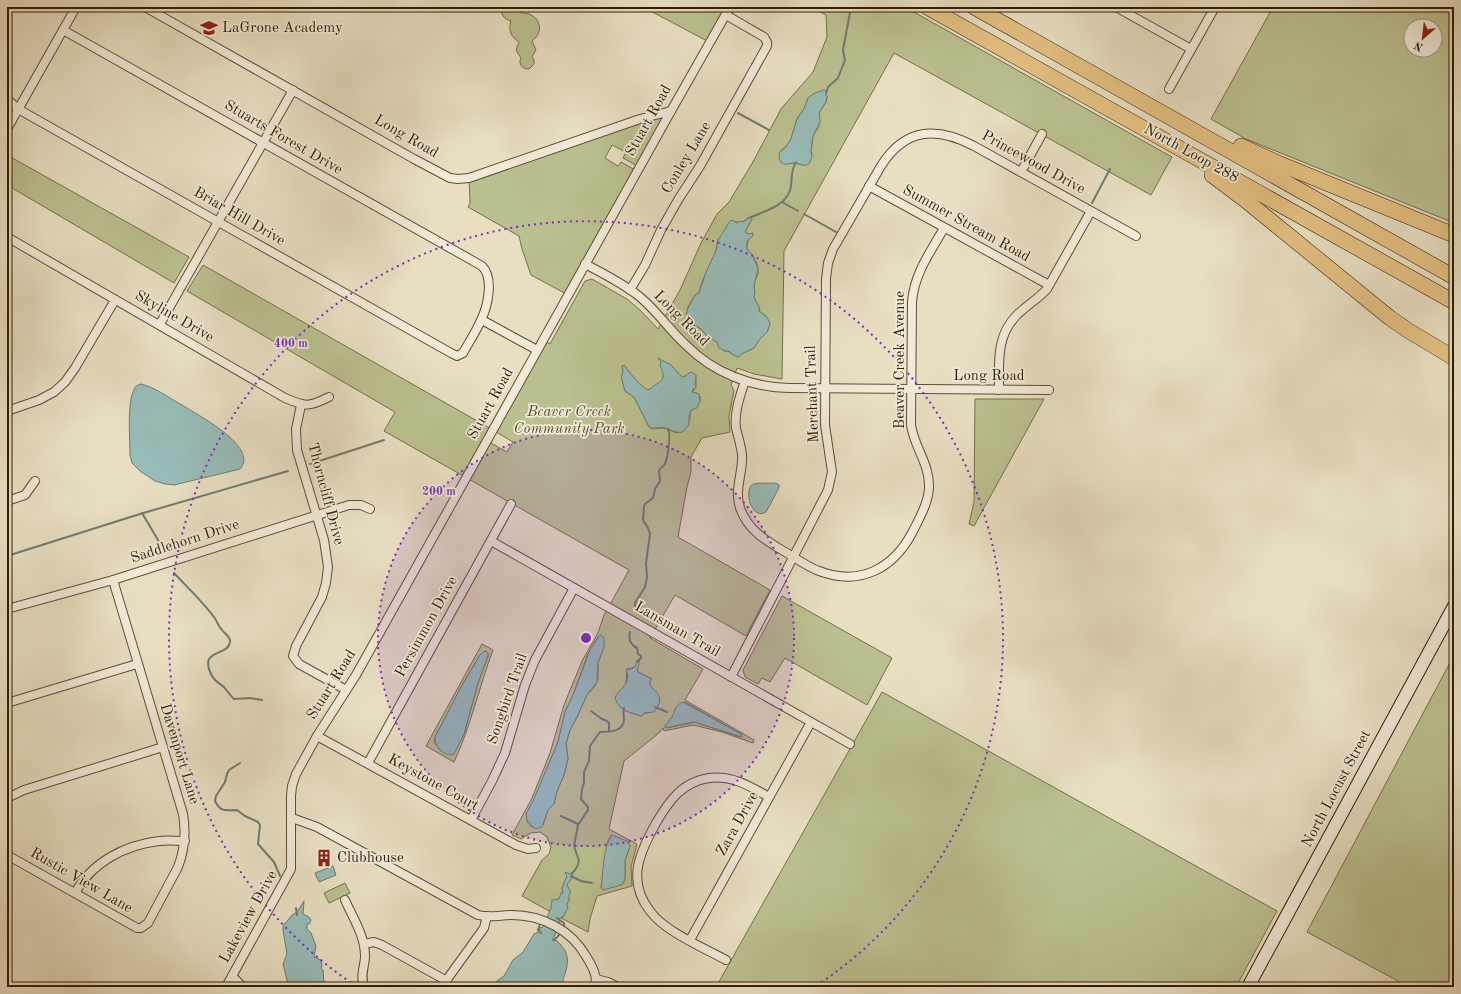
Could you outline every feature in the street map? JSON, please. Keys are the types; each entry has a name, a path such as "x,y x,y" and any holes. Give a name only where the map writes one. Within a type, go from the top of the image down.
{"highway":[{"name":"North Loop 288","path":"927,7 1454,302"},
{"name":"North Loop 288","path":"974,7 1454,277"},
{"path":"1073,63 1122,84 1259,155 1454,235"},
{"path":"1134,122 1229,188 1390,318 1454,358"}],"main road":[{"name":"North Locust Street","path":"1248,987 1454,606"}],"street":[{"path":"7,129 76,7"},
{"name":"Long Road","path":"145,7 447,177 458,179 469,178 640,119 671,111"},
{"name":"Stuart Road","path":"292,818 291,796 294,781 299,768 317,736 356,675 730,7"},
{"path":"1116,7 1191,49"},
{"path":"1169,89 1215,7"},
{"name":"Conley Lane","path":"630,290 645,265 661,230 700,166 767,48 768,42 766,38 726,15"},
{"name":"Stuarts Forest Drive","path":"63,30 482,266 487,272 488,292 482,320"},
{"path":"160,324 293,90"},
{"name":"Briar Hill Drive","path":"7,99 18,109 451,353 459,355 463,353 482,320"},
{"name":"Princewood Drive","path":"912,138 920,134 935,133 955,137 1022,172 1136,236"},
{"path":"1022,172 1042,134"},
{"name":"Merchant Trail","path":"731,677 827,494 831,478 831,463 825,430 826,279 828,263 833,249 888,155 901,144 912,138"},
{"name":"Summer Stream Road","path":"869,186 1049,286"},
{"path":"999,390 1000,352 1006,329 1018,313 1039,298 1049,286 1091,211"},
{"name":"Beaver Creek Avenue","path":"745,381 738,402 736,418 742,456 738,489 739,505 746,520 758,534 770,544 816,570 842,577 868,574 880,569 896,555 904,545 924,509 929,489 928,470 912,430 911,308 913,292 918,274 944,228"},
{"name":"Skyline Drive","path":"7,237 286,398 302,405"},
{"name":"Long Road","path":"585,264 630,290 650,307 700,358 724,372 745,381 781,388 1049,390"},
{"path":"7,411 39,400 54,392 65,382 75,368 115,300"},
{"path":"482,320 537,350"},
{"path":"302,405 312,404 330,397"},
{"name":"Thorncliff Drive","path":"302,405 296,429 297,450 324,540 328,567 322,597 296,646 294,659 299,664 346,690"},
{"path":"7,501 26,495 35,481"},
{"name":"Persimmon Drive","path":"368,763 511,504"},
{"name":"Saddlehorn Drive","path":"7,609 113,580 349,505 361,505 370,509"},
{"name":"Lansman Trail","path":"491,541 850,744"},
{"name":"Davenport Lane","path":"113,580 183,814 184,841 182,858 174,877 148,923 141,928"},
{"name":"Songbird Trail","path":"471,820 505,753 535,660 574,588"},
{"path":"7,703 138,664"},
{"name":"Zara Drive","path":"690,940 811,722"},
{"name":"Keystone Court","path":"317,736 520,847 528,849 536,848"},
{"path":"7,798 24,790 163,747"},
{"path":"726,960 661,923 649,910 642,897 638,883 638,866 641,852 672,799 684,787 693,782 716,778 733,780 751,787 769,797"},
{"path":"292,818 317,827 478,915 524,915 544,921 561,930 578,943 595,970 596,983 608,982 618,987"},
{"name":"Lakeview Drive","path":"226,987 291,869 292,818"},
{"path":"75,894 90,872 101,863 126,849 161,841 184,841"},
{"name":"Rustic View Lane","path":"7,855 131,926 141,928"},
{"path":"345,900 364,944 362,980 365,987"},
{"path":"364,944 374,942 382,945 445,984 484,928 487,916"},
{"path":"232,976 243,987"}],"green space":[{"path":"502,7 520,7 521,13 532,16 538,23 539,32 532,41 536,50 532,57 534,64 529,69 524,68 520,64 521,58 516,50 519,42 511,33 511,21 503,16"},
{"path":"643,7 729,7 709,42"},
{"name":"Beaver Creek Community Park","path":"811,7 905,7 1172,157 1151,195 894,53 784,251 782,379 754,374 737,368 731,385 734,391 729,416 730,432 702,438 691,457 691,472 678,537 770,590 746,636 675,595 650,638 703,669 685,700 754,740 753,743 722,732 693,725 664,731 663,728 659,733 624,761 609,829 637,844 631,867 632,886 597,896 590,919 588,932 561,918 563,917 569,900 567,884 571,879 573,872 570,874 565,873 567,876 562,888 563,893 549,911 522,896 542,860 549,854 551,847 547,837 540,832 531,833 521,839 512,835 532,798 550,753 564,705 582,661 598,633 604,615 629,570 384,431 395,412 187,291 203,265 493,430 543,340 550,344 585,281 592,279 627,299 658,329 680,290 701,243 717,214 729,202 754,160 781,109 813,72 827,37 826,15","holes":["823,92 827,96 826,102 819,113 819,126 813,136 812,154 803,165 795,163 785,164 781,150 786,147 791,139 797,119 804,109 808,98 815,93","749,217 752,219 745,232 748,234 753,233 748,241 747,249 758,266 758,273 754,284 754,298 759,307 759,311 765,315 770,324 767,332 754,348 738,357 728,351 724,351 714,339 708,337 701,329 690,323 687,315 688,307 695,295 699,293 702,282 716,251 718,240 726,229 734,222 743,222","660,360 671,365 681,376 684,377 691,372 696,375 696,386 692,393 697,393 700,396 700,401 690,412 690,419 677,433 664,428 652,429 649,427 634,397 625,391 622,380 622,368 624,365 638,382 648,390 661,382 663,377","493,430 513,442 507,452 487,441","598,637 602,651 598,663 598,679 595,686 587,695 570,730 566,743 568,759 554,804 548,810 543,825 532,827 527,822 530,809 558,742 565,712 573,695 587,656","639,660 637,669 638,672 650,678 650,687 655,691 660,701 654,710 644,713 642,716 621,708 621,690 626,684 627,669 635,667","685,702 742,735 740,737 695,722 667,728 665,726","611,835 630,846 625,861 625,879 601,888 608,841"]},
{"path":"1273,7 1454,7 1454,223 1246,139 1211,119"},
{"path":"671,111 639,167 623,158 626,152 612,145 605,158 618,166 621,162 637,171 568,295 531,275 519,236 468,207 470,203 469,178"},
{"path":"7,155 189,257 174,283 7,185"},
{"path":"975,399 1044,399 974,526 969,524 974,502"},
{"path":"782,596 892,658 867,705 785,658 770,682 762,678 758,684 745,677 743,670"},
{"path":"482,644 493,650 465,735 454,762 426,746","holes":["486,651 488,653 464,734 442,752 434,742 435,737 461,687 480,655"]},
{"path":"1454,655 1454,987 1409,987 1307,932"},
{"path":"882,692 1277,911 1236,987 716,987"},
{"path":"345,883 350,893 329,903 324,893"}],"water":[{"path":"824,90 827,91 826,102 819,113 820,122 813,136 811,150 812,157 809,164 782,163 779,153 786,147 791,139 797,119 804,109 808,98 815,93"},
{"path":"751,217 752,219 745,232 748,234 753,233 753,236 747,241 747,249 752,254 758,269 754,286 754,298 759,307 759,311 767,317 770,324 767,332 754,348 738,357 729,351 719,348 717,342 708,337 701,329 690,323 687,318 687,310 695,295 699,293 706,272 716,251 718,240 730,221 733,220 736,223 741,221 743,222"},
{"path":"658,358 671,365 681,376 684,377 691,372 696,375 696,388 693,389 692,392 699,394 700,401 697,408 691,410 689,424 684,431 681,432 649,427 634,397 625,391 621,376 623,372 622,366 624,365 638,382 648,390 660,382 663,378 660,366 661,362"},
{"path":"141,384 162,393 212,423 224,432 234,441 241,451 244,460 240,469 174,485 155,481 140,471 132,463 130,455 129,421 132,395 137,385"},
{"path":"756,483 776,483 779,485 779,488 766,512 760,514 756,512 752,508 749,497 751,486"},
{"path":"600,635 604,638 604,647 598,663 597,682 587,695 570,730 566,743 568,759 554,804 548,810 542,827 535,829 527,820 526,814 558,742 565,712 590,650"},
{"path":"486,651 488,656 478,683 464,734 454,754 451,755 444,753 436,744 435,737 461,687 480,655"},
{"path":"637,660 640,661 638,662 638,672 652,679 650,681 650,686 657,692 660,698 659,704 654,712 644,713 642,716 622,709 615,698 626,683 626,669 629,670 635,666"},
{"path":"683,702 741,734 742,737 694,722 665,728 677,706"},
{"path":"612,835 627,841 630,846 625,861 625,879 623,884 603,890 601,888 605,853"},
{"path":"333,866 336,875 319,882 315,873"},
{"path":"573,871 571,879 567,884 569,890 571,891 567,904 568,908 563,917 559,919 560,923 553,939 562,946 568,962 561,987 492,987 504,976 513,960 523,952 534,934 540,931 539,928 543,927 551,908 552,900 559,899 561,893 563,893 562,888 567,876 565,873 570,874"},
{"path":"304,901 303,914 311,920 309,924 307,924 307,929 311,933 316,946 314,957 321,960 324,982 331,987 290,987 287,980 283,964 287,954 283,926 292,915 297,912"}],"waterway":[{"path":"826,93 828,87 838,78 845,60 843,50 851,7"},
{"path":"738,113 769,130"},
{"path":"751,217 769,210 781,203 786,198 791,186 792,171 796,162"},
{"path":"1092,203 1110,169"},
{"path":"782,202 798,211"},
{"path":"804,214 836,232"},
{"path":"635,609 635,603 645,587 647,577 646,563 650,534 643,520 644,507 645,504 653,498 655,489 660,481 659,471 665,464 668,451 668,429"},
{"path":"310,464 384,440"},
{"path":"7,556 140,514 288,471"},
{"path":"142,513 164,550"},
{"path":"174,573 205,606 230,639 228,647 211,656 208,666 211,674 234,699 250,698 262,700"},
{"path":"630,632 630,642 637,648 638,654 641,656 638,661"},
{"path":"655,707 667,712"},
{"path":"572,874 579,861 574,846 578,825 588,810 588,807 581,799 584,783 584,772 589,761 590,746 600,732 608,732 622,727 624,708"},
{"path":"591,711 609,723 609,731"},
{"path":"240,763 229,770 225,782 216,796 215,801 217,805 224,810 237,810 245,816 258,822 260,825 258,844 274,862 280,876"},
{"path":"561,816 578,824"},
{"path":"571,876 581,881 592,883"},
{"path":"296,908 297,915"},
{"path":"557,918 564,923 564,927"},
{"path":"540,924 538,930 541,933"},
{"path":"553,940 559,935"}],"place":[{"name":"LaGrone Academy","path":"209,28"},
{"name":"Clubhouse","path":"324,858"}]}
